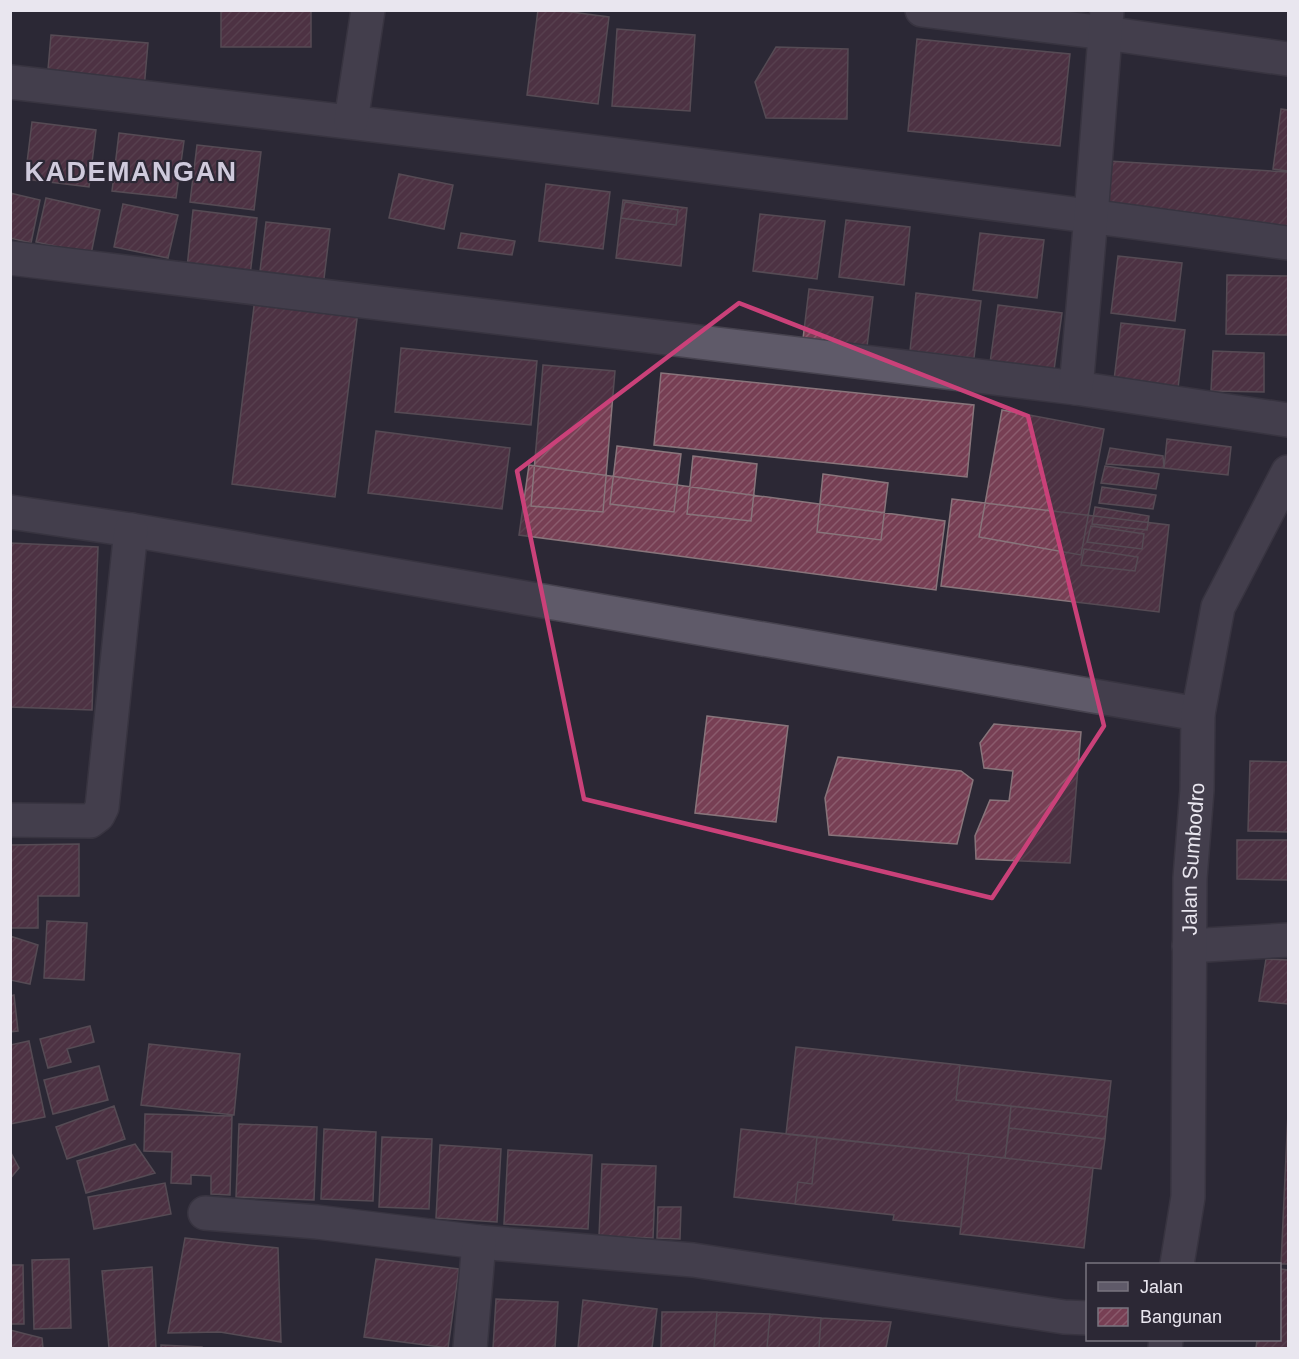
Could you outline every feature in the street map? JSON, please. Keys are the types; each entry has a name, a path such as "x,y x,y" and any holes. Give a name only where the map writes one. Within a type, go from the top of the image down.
{"street":[{"path":"351,122 368,10"},
{"path":"922,10 1106,22 1288,59"},
{"path":"1076,388 1106,22"},
{"path":"10,82 351,122 1288,243"},
{"path":"10,258 1076,388 1288,420"},
{"name":"Jalan Sumbodro","path":"1177,1263 1188,1197 1190,878 1197,790 1198,714 1218,606 1288,472"},
{"path":"10,513 131,530 1198,714"},
{"path":"10,820 90,821 98,815 102,807 131,530"},
{"path":"1189,946 1288,940"},
{"path":"205,1213 317,1222 479,1242 693,1260 1064,1317 1086,1318"},
{"path":"470,1348 479,1242"}],"highlighted area":[{"path":"739,303 1028,416 1104,726 992,898 584,799 517,471"}],"building":[{"path":"221,10 311,10 311,47 221,47"},
{"path":"538,10 609,17 598,104 527,95"},
{"path":"617,29 695,35 690,111 612,106"},
{"path":"51,35 148,43 144,89 47,81"},
{"path":"917,39 1070,54 1060,146 908,131"},
{"path":"776,47 848,49 847,119 766,118 755,82"},
{"path":"1281,109 1288,110 1288,171 1273,169"},
{"path":"32,122 96,130 89,187 25,179"},
{"path":"119,133 184,141 176,198 112,191"},
{"path":"197,145 261,152 254,210 190,202"},
{"path":"1108,161 1288,172 1288,230 1103,214"},
{"path":"399,174 453,185 444,229 389,218"},
{"path":"546,184 610,192 603,249 539,241"},
{"path":"10,193 40,200 31,243 10,238"},
{"path":"46,198 100,210 91,254 36,242"},
{"path":"623,200 687,208 681,266 616,258"},
{"path":"625,202 678,210 676,225 621,218"},
{"path":"123,204 178,215 168,258 114,247"},
{"path":"193,210 257,218 250,275 187,268"},
{"path":"760,214 825,221 817,279 753,271"},
{"path":"846,220 910,227 904,285 839,277"},
{"path":"266,222 330,229 323,287 259,279"},
{"path":"461,233 515,241 512,255 458,248"},
{"path":"980,233 1044,240 1037,298 973,290"},
{"path":"1118,256 1182,263 1175,321 1111,313"},
{"path":"1227,275 1288,276 1288,335 1226,334"},
{"path":"257,282 360,295 335,497 232,484"},
{"path":"809,289 873,297 866,355 802,347"},
{"path":"916,293 981,301 974,358 910,351"},
{"path":"998,305 1062,313 1054,370 990,363"},
{"path":"1121,323 1185,330 1178,388 1114,380"},
{"path":"401,348 537,361 531,425 395,412"},
{"path":"1213,351 1264,353 1264,392 1211,391"},
{"path":"543,365 615,371 603,512 531,506"},
{"path":"661,373 974,405 967,477 654,445"},
{"path":"1002,410 1104,429 1081,555 979,537"},
{"path":"376,431 510,448 502,509 368,493"},
{"path":"1167,439 1231,447 1228,475 1164,468"},
{"path":"617,446 681,454 674,512 610,504"},
{"path":"1110,448 1163,456 1164,468 1106,464"},
{"path":"693,456 757,464 751,521 687,514"},
{"path":"529,465 945,521 936,590 519,535"},
{"path":"1105,466 1159,474 1156,489 1101,483"},
{"path":"823,474 888,483 881,540 817,532"},
{"path":"1102,487 1156,495 1153,509 1099,503"},
{"path":"952,499 1169,525 1159,612 941,586"},
{"path":"1095,507 1149,516 1147,530 1092,524"},
{"path":"1091,526 1144,534 1142,549 1087,542"},
{"path":"10,543 98,547 92,710 10,707"},
{"path":"1084,549 1138,557 1135,571 1081,565"},
{"path":"707,716 788,726 776,822 695,813"},
{"path":"994,724 1081,732 1070,863 976,859 975,836 990,800 1009,801 1013,771 984,768 980,743"},
{"path":"838,757 961,771 973,780 957,844 829,835 825,798"},
{"path":"1250,761 1288,762 1288,832 1248,831"},
{"path":"1237,840 1288,840 1288,880 1237,879"},
{"path":"79,844 79,896 38,896 38,928 11,928 11,845"},
{"path":"47,921 87,923 84,980 44,978"},
{"path":"10,936 38,945 30,984 10,980"},
{"path":"1266,959 1288,960 1288,1004 1259,1001"},
{"path":"14,995 18,1031 10,1032 10,996"},
{"path":"90,1026 94,1042 67,1049 71,1062 48,1068 40,1039"},
{"path":"29,1041 45,1117 10,1124 10,1045"},
{"path":"149,1044 240,1054 234,1115 141,1105"},
{"path":"796,1047 960,1065 956,1100 1011,1106 1005,1158 786,1134"},
{"path":"960,1065 1111,1081 1107,1117 956,1100"},
{"path":"99,1066 108,1100 53,1114 44,1080"},
{"path":"114,1106 125,1139 67,1159 56,1127"},
{"path":"1011,1106 1107,1117 1105,1139 1009,1128"},
{"path":"1288,1113 1288,1264 1281,1264"},
{"path":"145,1114 232,1116 230,1195 211,1194 211,1176 191,1175 191,1184 171,1183 172,1152 144,1151"},
{"path":"239,1124 317,1127 314,1200 236,1197"},
{"path":"1009,1128 1105,1139 1101,1169 1005,1158"},
{"path":"324,1129 376,1132 373,1201 321,1199"},
{"path":"741,1129 817,1137 812,1184 798,1182 795,1204 734,1197"},
{"path":"382,1137 432,1139 429,1209 379,1207"},
{"path":"817,1137 969,1154 961,1227 893,1220 894,1215 795,1204 798,1182 812,1184"},
{"path":"135,1144 155,1173 86,1193 77,1161"},
{"path":"440,1145 501,1149 497,1222 436,1218"},
{"path":"508,1150 592,1155 588,1229 504,1224"},
{"path":"10,1151 19,1168 10,1179"},
{"path":"969,1154 1093,1168 1084,1248 960,1234"},
{"path":"602,1164 656,1166 653,1238 599,1236"},
{"path":"165,1183 171,1214 94,1229 88,1197"},
{"path":"658,1207 681,1207 680,1239 657,1238"},
{"path":"185,1238 278,1248 281,1342 220,1332 168,1333"},
{"path":"69,1259 71,1328 34,1329 32,1260"},
{"path":"376,1259 459,1269 448,1348 364,1337"},
{"path":"10,1265 23,1265 24,1324 10,1324"},
{"path":"152,1267 156,1348 109,1348 102,1271"},
{"path":"1281,1269 1288,1270 1288,1348 1256,1348 1257,1341 1281,1341"},
{"path":"496,1299 558,1302 555,1348 493,1348"},
{"path":"583,1300 657,1309 652,1348 578,1348"},
{"path":"662,1312 717,1312 714,1348 661,1348"},
{"path":"717,1312 770,1314 767,1348 714,1348"},
{"path":"770,1314 821,1318 819,1348 767,1348"},
{"path":"821,1318 891,1322 886,1348 819,1348"},
{"path":"10,1330 42,1338 43,1348 10,1348"},
{"path":"161,1345 202,1347 202,1348 161,1348"}],"district":[{"name":"KADEMANGAN","path":"131,172"}]}
